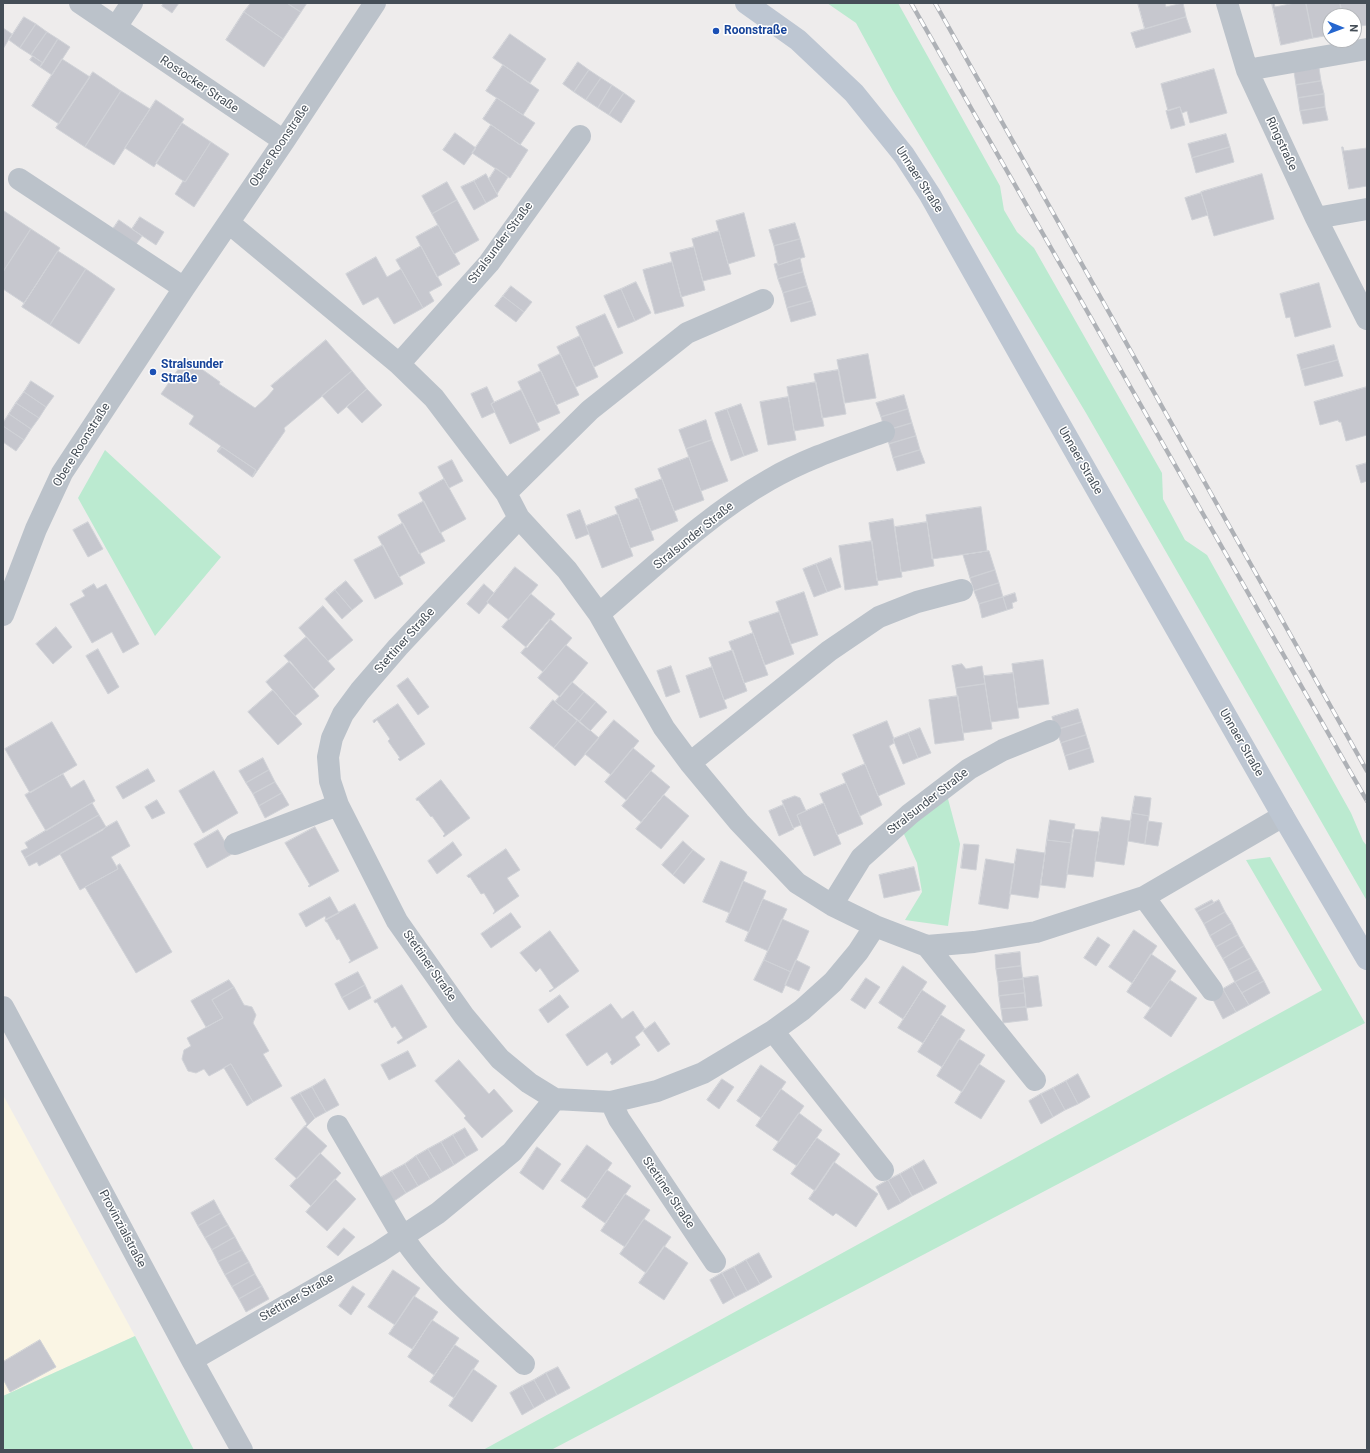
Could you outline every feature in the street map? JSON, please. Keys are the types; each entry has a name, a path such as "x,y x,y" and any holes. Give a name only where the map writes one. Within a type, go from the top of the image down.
{"main road":[{"name":"Unnaer Straße","path":"746,3 798,40 854,93 904,155 930,195 1030,374 1283,816 1367,959"}],"street":[{"name":"Rostocker Straße","path":"80,3 284,141"},
{"path":"116,27 132,3"},
{"name":"Obere Roonstraße","path":"3,615 36,528 62,473 184,288 284,141 374,3"},
{"name":"Ringstraße","path":"1227,3 1247,70 1316,218 1367,319"},
{"path":"1247,70 1367,49"},
{"name":"Stralsunder Straße","path":"399,364 489,264 580,136"},
{"path":"19,179 184,288"},
{"path":"1316,218 1367,209"},
{"path":"229,223 399,364 434,398 506,493 519,518 567,570 599,614 664,728 690,763 739,822 797,883 832,905 875,926 926,946 974,942 1036,932 1144,897 1283,816"},
{"path":"506,493 590,410 687,333 763,300"},
{"name":"Stralsunder Straße","path":"599,614 711,518 768,480 813,458 884,432"},
{"name":"Stettiner Straße","path":"192,1360 403,1237 438,1213 512,1152 555,1100 529,1083 500,1059 464,1016 397,921 338,805 330,781 328,757 332,738 344,714 360,691 398,647 519,518"},
{"path":"690,763 829,651 880,617 917,602 962,590"},
{"name":"Stralsunder Straße","path":"832,905 861,858 910,814 976,765 1003,750 1050,731"},
{"path":"235,844 338,805"},
{"path":"1144,897 1212,990"},
{"path":"555,1100 611,1102 657,1091 703,1073 773,1030 802,1010 833,982 858,952 875,926"},
{"path":"926,946 1035,1080"},
{"name":"Provinzialstraße","path":"3,1006 192,1360 242,1450"},
{"path":"773,1030 883,1170"},
{"name":"Stettiner Straße","path":"611,1102 619,1120 715,1262"},
{"path":"338,1126 403,1237 415,1254 461,1305 524,1364"}],"shaded area":[{"path":"3,1095 135,1336 3,1396"}],"green space":[{"path":"827,3 898,3 1000,186 1004,210 1017,232 1034,248 1162,473 1163,499 1185,540 1207,555 1351,813 1363,841 1367,846 1367,901 1086,413 893,91 856,23"},
{"path":"105,450 221,557 155,636 78,498"},
{"path":"947,795 960,844 948,926 905,920 922,892 917,863 903,832"},
{"path":"1270,857 1365,1023 551,1450 483,1450 1322,990 1246,860"},
{"path":"135,1336 194,1450 3,1450 3,1396"}],"building":[{"path":"164,3 179,3 172,13 162,6"},
{"path":"251,3 287,3 301,12 283,39 244,12"},
{"path":"287,3 307,3 301,12"},
{"path":"1138,3 1165,3 1166,7 1183,3 1186,17 1145,29"},
{"path":"1272,3 1274,3 1275,7 1295,3 1306,3 1313,38 1281,45"},
{"path":"1306,3 1340,3 1341,8 1322,8 1322,36 1313,38"},
{"path":"1340,3 1367,3 1367,25 1362,26 1362,8 1341,8"},
{"path":"244,12 283,39 264,67 226,40"},
{"path":"24,17 36,24 20,48 9,40"},
{"path":"1186,17 1191,32 1136,48 1131,33"},
{"path":"36,24 47,32 31,55 20,48"},
{"path":"3,28 12,34 3,49"},
{"path":"47,32 58,39 43,63 31,55"},
{"path":"510,34 546,59 530,83 493,58"},
{"path":"58,39 70,47 52,75 40,67"},
{"path":"33,56 43,63 40,67 30,60"},
{"path":"62,59 90,77 59,124 32,106"},
{"path":"578,62 589,70 574,92 563,84"},
{"path":"503,65 539,90 523,115 486,91"},
{"path":"1319,68 1321,81 1296,85 1294,72"},
{"path":"1214,69 1227,113 1190,123 1187,111 1182,113 1180,107 1168,111 1161,84"},
{"path":"589,70 601,78 586,100 574,92"},
{"path":"93,72 121,91 85,147 56,128"},
{"path":"601,78 612,85 598,108 586,100"},
{"path":"1321,81 1324,94 1298,98 1296,85"},
{"path":"612,85 624,93 609,115 598,108"},
{"path":"121,91 150,109 114,165 85,147"},
{"path":"624,93 635,101 621,123 609,115"},
{"path":"1324,94 1325,107 1300,111 1298,98"},
{"path":"497,98 535,123 520,145 483,119"},
{"path":"156,100 184,119 154,167 125,148"},
{"path":"1180,107 1185,125 1171,129 1166,111"},
{"path":"1325,107 1328,120 1303,124 1300,111"},
{"path":"182,123 211,142 185,182 156,163"},
{"path":"491,125 528,150 510,178 472,153"},
{"path":"455,133 476,148 464,165 443,150"},
{"path":"1226,134 1230,147 1192,158 1188,144"},
{"path":"211,142 229,154 194,207 175,194 183,181 185,182"},
{"path":"1230,147 1234,162 1196,173 1192,158"},
{"path":"1342,147 1344,151 1367,148 1367,186 1349,189"},
{"path":"496,168 508,177 497,194 489,179"},
{"path":"486,174 498,196 486,203 474,181"},
{"path":"1262,174 1274,219 1214,236 1201,192"},
{"path":"474,181 486,203 474,210 461,187"},
{"path":"447,182 457,200 432,214 422,196"},
{"path":"1201,193 1208,215 1192,220 1185,198"},
{"path":"457,200 479,240 454,254 432,214"},
{"path":"4,211 31,229 3,272 3,212"},
{"path":"744,213 755,256 728,264 716,221"},
{"path":"140,217 164,232 156,245 132,229"},
{"path":"119,220 142,236 134,247 111,232"},
{"path":"795,223 800,239 774,246 769,230"},
{"path":"438,225 460,264 437,277 416,237"},
{"path":"31,229 60,248 24,303 3,289 3,272"},
{"path":"719,231 731,274 703,281 692,239"},
{"path":"800,239 805,257 778,265 774,246"},
{"path":"421,246 442,285 429,292 434,301 423,308 396,260"},
{"path":"694,247 705,290 681,297 670,253"},
{"path":"58,251 86,269 50,325 22,307"},
{"path":"376,257 387,277 401,269 423,308 394,324 378,297 363,305 346,274"},
{"path":"800,258 803,272 778,279 774,264 778,263 778,265"},
{"path":"672,262 684,306 655,314 643,270"},
{"path":"86,269 115,289 79,344 50,325"},
{"path":"803,272 807,286 783,293 778,279"},
{"path":"636,282 651,313 635,321 621,289"},
{"path":"1319,283 1331,327 1295,337 1290,317 1286,318 1280,294"},
{"path":"511,286 532,302 524,312 503,296"},
{"path":"807,286 812,301 787,308 783,293"},
{"path":"621,289 635,321 618,328 604,296"},
{"path":"503,296 524,312 516,322 495,306"},
{"path":"812,301 816,315 791,322 787,308"},
{"path":"605,314 623,353 594,367 576,327"},
{"path":"580,336 598,377 576,387 557,347"},
{"path":"326,340 352,371 284,428 285,431 253,477 256,470 222,447 218,452 217,451 221,446 189,424 194,416 161,394 186,358 220,382 219,384 255,408 274,389 271,386"},
{"path":"1334,345 1338,360 1301,370 1297,355"},
{"path":"560,354 579,395 556,405 538,365"},
{"path":"868,354 876,398 845,403 837,360"},
{"path":"1338,360 1343,376 1305,386 1301,370"},
{"path":"838,370 846,414 822,418 814,374"},
{"path":"352,371 367,389 338,414 322,396"},
{"path":"541,371 560,413 537,423 518,382"},
{"path":"31,381 54,396 46,407 24,392"},
{"path":"816,382 824,426 794,431 787,387"},
{"path":"487,387 494,402 491,404 495,412 482,418 471,394"},
{"path":"1367,387 1367,435 1346,441 1341,422 1338,420 1320,425 1314,402"},
{"path":"367,389 382,405 362,423 347,407"},
{"path":"521,390 540,430 510,444 491,404"},
{"path":"24,392 46,407 39,418 16,403"},
{"path":"904,395 908,409 881,417 876,403"},
{"path":"788,397 796,440 768,445 760,402"},
{"path":"16,403 39,418 31,429 9,414"},
{"path":"741,404 758,451 744,456 727,409"},
{"path":"727,409 744,456 731,461 715,413"},
{"path":"908,409 912,423 885,431 881,417"},
{"path":"9,414 31,429 24,440 3,426 3,423"},
{"path":"706,420 712,440 686,449 679,430"},
{"path":"912,423 916,436 889,444 885,431"},
{"path":"3,426 24,440 16,451 3,442"},
{"path":"916,436 920,450 893,458 889,444"},
{"path":"712,440 728,481 701,491 686,449"},
{"path":"222,447 256,470 252,477 218,452"},
{"path":"920,450 925,463 897,471 893,458"},
{"path":"689,457 704,500 674,511 658,469"},
{"path":"452,460 463,481 449,488 438,467"},
{"path":"1367,463 1367,481 1361,483 1356,466"},
{"path":"444,479 466,519 440,533 419,493"},
{"path":"662,479 678,521 651,531 635,489"},
{"path":"639,498 654,540 630,548 615,507"},
{"path":"424,501 445,541 419,554 398,515"},
{"path":"981,507 987,551 932,559 926,515"},
{"path":"580,510 589,534 576,539 567,515"},
{"path":"618,514 633,556 602,568 586,526"},
{"path":"893,519 902,577 877,581 869,523"},
{"path":"88,522 103,549 88,557 73,530"},
{"path":"927,522 934,566 901,572 895,527"},
{"path":"403,523 425,563 399,577 378,537"},
{"path":"872,541 878,585 845,590 839,546"},
{"path":"383,545 403,584 375,599 354,560"},
{"path":"989,551 995,570 970,578 963,555"},
{"path":"831,558 841,587 827,592 816,564"},
{"path":"816,564 827,592 814,597 803,569"},
{"path":"515,567 538,585 509,620 487,602"},
{"path":"995,570 999,583 974,591 970,578"},
{"path":"346,581 363,601 352,610 335,590"},
{"path":"999,583 1003,597 979,604 974,591"},
{"path":"94,584 97,589 106,584 139,644 123,653 112,632 92,643 70,604 85,596 82,591"},
{"path":"484,584 494,593 479,614 467,604"},
{"path":"335,590 352,610 342,619 325,599"},
{"path":"804,592 818,635 791,644 776,602"},
{"path":"1015,593 1017,601 1012,603 1013,608 1007,610 1003,597"},
{"path":"531,594 555,614 527,648 502,627"},
{"path":"1003,597 1007,610 982,618 979,604"},
{"path":"323,606 353,640 328,661 299,628"},
{"path":"779,612 794,654 765,665 749,622"},
{"path":"550,619 572,638 543,672 521,653"},
{"path":"56,627 72,647 53,664 36,644"},
{"path":"753,633 768,675 744,683 729,642"},
{"path":"306,637 335,669 314,689 284,656"},
{"path":"566,645 588,663 560,697 538,678"},
{"path":"98,649 119,687 108,694 86,656"},
{"path":"733,650 747,691 724,700 709,658"},
{"path":"1043,660 1049,704 1018,708 1012,664"},
{"path":"290,661 319,696 295,716 266,682"},
{"path":"962,664 966,669 982,666 985,684 956,688 952,666"},
{"path":"671,666 680,692 666,697 657,671"},
{"path":"712,667 727,708 700,718 686,676"},
{"path":"1013,673 1019,718 991,722 984,676"},
{"path":"408,678 429,707 418,715 397,686"},
{"path":"572,682 584,692 567,712 555,702"},
{"path":"985,684 992,729 963,733 956,688"},
{"path":"273,690 302,724 278,745 248,712"},
{"path":"584,692 596,702 579,722 567,712"},
{"path":"958,696 964,740 935,744 929,700"},
{"path":"553,700 578,720 554,748 530,728"},
{"path":"596,702 607,712 590,731 579,722"},
{"path":"398,704 425,744 400,761 398,759 400,758 388,741 390,739 377,720 374,723 373,721"},
{"path":"1078,709 1082,722 1056,730 1052,717"},
{"path":"578,720 599,738 575,766 554,748"},
{"path":"614,720 639,741 611,775 585,754"},
{"path":"887,721 894,739 894,743 889,746 905,784 878,796 853,735"},
{"path":"52,722 77,765 30,793 5,749"},
{"path":"1082,722 1086,735 1061,743 1056,730"},
{"path":"920,728 931,753 918,758 908,733"},
{"path":"908,733 918,758 903,764 893,739"},
{"path":"1086,735 1090,748 1065,756 1061,743"},
{"path":"633,748 655,766 626,800 605,782"},
{"path":"1090,748 1094,762 1069,770 1065,756"},
{"path":"263,758 269,770 246,783 239,771"},
{"path":"865,764 882,805 860,816 842,774"},
{"path":"148,769 155,781 123,799 116,787"},
{"path":"269,770 275,782 253,794 246,783"},
{"path":"214,771 238,813 203,833 179,791"},
{"path":"651,771 670,787 641,822 622,806"},
{"path":"63,774 71,788 84,780 95,801 46,831 25,795"},
{"path":"441,780 470,818 444,837 443,836 445,834 432,816 431,817 416,799"},
{"path":"275,782 282,793 259,806 253,794"},
{"path":"846,783 863,824 837,835 820,794"},
{"path":"282,793 289,805 265,818 259,806"},
{"path":"664,795 689,816 661,849 636,829"},
{"path":"795,796 800,798 806,811 797,815 801,825 793,828 782,801"},
{"path":"1135,796 1151,798 1149,816 1132,813"},
{"path":"157,800 165,813 152,819 145,807"},
{"path":"92,803 99,815 25,858 21,851 28,848 25,843"},
{"path":"824,803 841,844 814,856 797,815"},
{"path":"783,805 794,829 779,836 769,811"},
{"path":"1132,813 1149,816 1145,844 1128,841"},
{"path":"99,815 106,827 103,830 39,866 37,862 29,866 25,858"},
{"path":"1102,817 1131,821 1124,865 1095,861"},
{"path":"1050,820 1075,824 1072,843 1047,840"},
{"path":"117,821 130,846 111,857 118,869 80,890 60,854"},
{"path":"1148,821 1162,823 1158,846 1145,844"},
{"path":"315,827 339,871 309,887 308,886 310,885 285,843"},
{"path":"1073,829 1099,832 1093,877 1067,874"},
{"path":"218,830 232,854 207,868 194,844"},
{"path":"1047,840 1072,843 1065,888 1041,885"},
{"path":"683,841 693,850 673,875 662,865"},
{"path":"453,842 462,855 437,874 428,861"},
{"path":"964,844 979,845 976,870 961,868"},
{"path":"506,849 520,870 507,878 519,896 493,914 495,911 484,893 481,894 470,877 469,878 467,876"},
{"path":"1017,849 1045,853 1038,898 1010,894"},
{"path":"693,850 705,859 684,884 673,875"},
{"path":"986,859 1015,864 1008,909 979,904"},
{"path":"721,861 747,872 730,913 703,902"},
{"path":"120,864 172,952 136,973 85,887 118,869 117,866"},
{"path":"914,867 920,890 884,898 879,875"},
{"path":"743,881 766,891 749,932 726,922"},
{"path":"330,897 339,913 326,920 325,916 306,927 299,914"},
{"path":"763,899 787,909 768,951 745,941"},
{"path":"1212,900 1214,903 1197,912 1195,909"},
{"path":"1219,900 1225,912 1204,924 1197,912"},
{"path":"355,904 378,948 349,963 351,961 339,939 337,940 325,920"},
{"path":"1225,912 1232,923 1210,936 1204,924"},
{"path":"511,913 521,927 491,948 481,934"},
{"path":"782,919 809,931 791,972 764,960"},
{"path":"1232,923 1238,935 1216,947 1210,936"},
{"path":"1134,930 1157,946 1132,983 1109,967"},
{"path":"550,931 579,971 550,992 549,991 554,988 540,968 536,972 520,953"},
{"path":"1238,935 1244,946 1223,959 1216,947"},
{"path":"1098,937 1110,945 1096,966 1084,958"},
{"path":"1244,946 1251,958 1229,970 1223,959"},
{"path":"1020,952 1021,966 996,969 995,955"},
{"path":"1151,954 1176,971 1151,1008 1127,992"},
{"path":"1251,958 1258,970 1235,982 1229,970"},
{"path":"764,960 791,972 782,993 754,980"},
{"path":"796,960 810,967 799,991 785,985"},
{"path":"903,966 927,982 903,1019 879,1003"},
{"path":"1021,966 1023,979 998,982 996,969"},
{"path":"1258,970 1264,981 1242,993 1235,982"},
{"path":"358,972 365,985 342,998 335,984"},
{"path":"1038,976 1042,1006 1026,1008 1023,978"},
{"path":"866,978 880,987 865,1009 851,1000"},
{"path":"1023,979 1025,993 999,996 998,982"},
{"path":"229,980 234,987 212,1000 223,1018 206,1027 191,1001"},
{"path":"1170,980 1197,998 1171,1037 1144,1018"},
{"path":"1264,981 1270,993 1249,1005 1242,993"},
{"path":"1235,982 1249,1005 1236,1012 1223,989"},
{"path":"365,985 371,998 349,1010 342,998"},
{"path":"402,985 427,1027 398,1044 397,1042 403,1038 395,1026 392,1028 377,1002 375,1003 374,1001"},
{"path":"234,987 244,1005 252,1007 256,1015 253,1023 269,1051 263,1054 282,1086 253,1102 231,1064 209,1076 204,1069 196,1073 188,1071 182,1059 184,1050 191,1046 187,1038 223,1018 212,1000"},
{"path":"1223,989 1236,1012 1223,1019 1211,996"},
{"path":"922,990 946,1006 923,1043 898,1028"},
{"path":"1025,993 1026,1007 1001,1009 999,996"},
{"path":"560,995 569,1007 548,1023 539,1010"},
{"path":"611,1004 622,1019 633,1011 645,1029 635,1037 640,1045 612,1065 610,1062 612,1060 607,1052 587,1066 566,1035"},
{"path":"1026,1007 1028,1020 1003,1023 1001,1009"},
{"path":"941,1015 965,1030 942,1067 918,1052"},
{"path":"655,1022 670,1044 658,1052 643,1031"},
{"path":"959,1039 985,1055 962,1092 937,1076"},
{"path":"408,1051 416,1066 389,1080 381,1065"},
{"path":"459,1060 489,1094 494,1089 513,1111 482,1138 464,1118 466,1116 435,1081"},
{"path":"231,1064 253,1102 247,1106 224,1068"},
{"path":"979,1064 1005,1081 981,1119 955,1103"},
{"path":"761,1065 786,1082 761,1118 737,1101"},
{"path":"1078,1074 1090,1097 1078,1104 1066,1081"},
{"path":"325,1079 339,1105 326,1112 312,1087"},
{"path":"722,1079 734,1087 719,1109 707,1100"},
{"path":"1066,1081 1078,1104 1065,1110 1053,1088"},
{"path":"312,1087 326,1112 315,1118 300,1093"},
{"path":"1053,1088 1065,1110 1053,1117 1041,1094"},
{"path":"781,1089 804,1106 779,1142 756,1126"},
{"path":"300,1093 315,1118 306,1127 305,1126 307,1124 291,1098"},
{"path":"1041,1094 1053,1117 1041,1124 1029,1101"},
{"path":"799,1113 822,1130 797,1166 773,1150"},
{"path":"305,1126 327,1146 297,1179 275,1159"},
{"path":"465,1128 478,1150 466,1157 453,1135"},
{"path":"453,1135 466,1157 454,1165 441,1142"},
{"path":"817,1138 840,1154 815,1191 791,1174"},
{"path":"441,1142 454,1165 442,1172 428,1149"},
{"path":"587,1145 612,1163 587,1199 561,1181"},
{"path":"537,1147 561,1164 543,1190 520,1173"},
{"path":"428,1149 442,1172 430,1179 416,1156"},
{"path":"320,1153 341,1173 311,1206 290,1186"},
{"path":"416,1156 430,1179 418,1186 405,1164"},
{"path":"924,1160 937,1183 924,1190 912,1167"},
{"path":"834,1162 878,1194 856,1227 836,1213 833,1216 809,1199"},
{"path":"405,1164 418,1186 406,1193 392,1171"},
{"path":"912,1167 924,1190 912,1196 900,1174"},
{"path":"607,1170 631,1186 605,1223 582,1207"},
{"path":"392,1171 406,1193 394,1201 380,1178"},
{"path":"900,1174 912,1196 901,1203 888,1180"},
{"path":"335,1179 356,1199 327,1231 306,1212"},
{"path":"888,1180 901,1203 888,1210 876,1187"},
{"path":"625,1194 650,1210 625,1247 601,1231"},
{"path":"214,1200 221,1213 198,1226 191,1213"},
{"path":"221,1213 228,1225 205,1238 198,1226"},
{"path":"644,1219 671,1237 646,1273 620,1254"},
{"path":"228,1225 235,1237 212,1250 205,1238"},
{"path":"344,1228 355,1237 338,1256 327,1247"},
{"path":"235,1237 242,1250 218,1262 212,1250"},
{"path":"664,1246 688,1263 664,1300 639,1283"},
{"path":"242,1250 249,1262 225,1275 218,1262"},
{"path":"759,1253 772,1277 760,1284 746,1260"},
{"path":"746,1260 760,1284 747,1291 734,1267"},
{"path":"249,1262 255,1274 232,1287 225,1275"},
{"path":"734,1267 747,1291 735,1297 722,1273"},
{"path":"393,1270 420,1288 395,1325 368,1307"},
{"path":"722,1273 735,1297 723,1304 710,1280"},
{"path":"255,1274 262,1286 239,1299 232,1287"},
{"path":"262,1286 269,1299 246,1312 239,1299"},
{"path":"353,1286 365,1294 351,1315 339,1306"},
{"path":"414,1296 438,1312 412,1349 389,1334"},
{"path":"432,1320 459,1338 434,1375 408,1357"},
{"path":"40,1340 56,1367 10,1392 3,1379 3,1362"},
{"path":"455,1345 479,1361 454,1398 430,1382"},
{"path":"558,1367 570,1388 557,1395 546,1373"},
{"path":"473,1369 497,1386 472,1422 449,1406"},
{"path":"546,1373 557,1395 546,1401 534,1380"},
{"path":"534,1380 546,1401 534,1408 522,1386"},
{"path":"522,1386 534,1408 522,1415 510,1393"}],"railway":[{"path":"911,3 1367,801"},
{"path":"935,3 1367,771"}],"place":[{"name":"Roonstraße","path":"716,31"},
{"name":"Stralsunder Straße","path":"153,372"}]}
